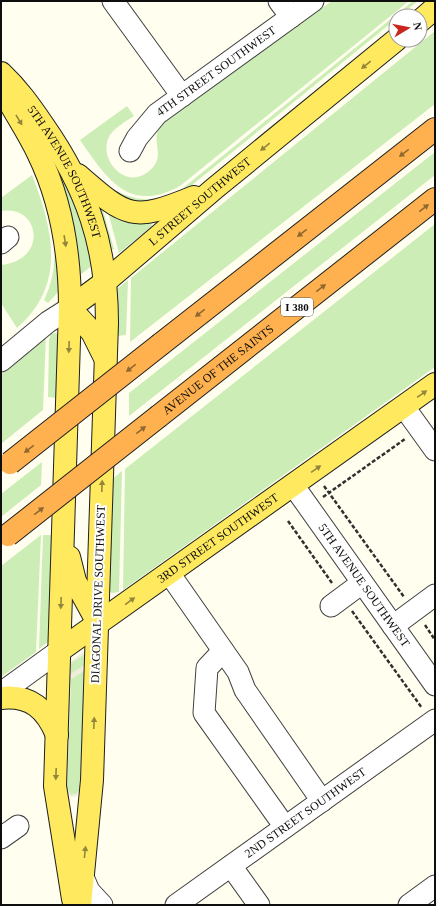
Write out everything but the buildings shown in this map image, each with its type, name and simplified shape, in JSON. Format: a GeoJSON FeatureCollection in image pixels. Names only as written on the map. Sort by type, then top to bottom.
{"type":"FeatureCollection","features":[{"type":"Feature","properties":{"kind":"highway"},"geometry":{"type":"LineString","coordinates":[[6,467],[435,129]]}},
{"type":"Feature","properties":{"kind":"highway","name":"AVENUE OF THE SAINTS"},"geometry":{"type":"LineString","coordinates":[[5,538],[435,199]]}},
{"type":"Feature","properties":{"kind":"main road","name":"L STREET SOUTHWEST"},"geometry":{"type":"LineString","coordinates":[[70,308],[105,282],[216,188],[388,47]]}},
{"type":"Feature","properties":{"kind":"main road","name":"5TH AVENUE SOUTHWEST"},"geometry":{"type":"LineString","coordinates":[[1,73],[24,97],[59,147],[83,192],[94,226],[105,282]]}},
{"type":"Feature","properties":{"kind":"main road","name":"5TH AVENUE SOUTHWEST"},"geometry":{"type":"LineString","coordinates":[[1,86],[38,151],[55,195],[66,239],[70,308]]}},
{"type":"Feature","properties":{"kind":"main road"},"geometry":{"type":"LineString","coordinates":[[72,170],[108,201],[116,206],[136,213],[149,213],[164,210],[216,188]]}},
{"type":"Feature","properties":{"kind":"main road","name":"DIAGONAL DRIVE SOUTHWEST"},"geometry":{"type":"LineString","coordinates":[[80,905],[92,780],[106,360],[107,301],[105,282]]}},
{"type":"Feature","properties":{"kind":"main road"},"geometry":{"type":"LineString","coordinates":[[70,308],[92,332],[106,360]]}},
{"type":"Feature","properties":{"kind":"main road"},"geometry":{"type":"LineString","coordinates":[[70,308],[55,786],[74,905]]}},
{"type":"Feature","properties":{"kind":"main road","name":"3RD STREET SOUTHWEST"},"geometry":{"type":"LineString","coordinates":[[59,651],[435,384]]}},
{"type":"Feature","properties":{"kind":"main road"},"geometry":{"type":"LineString","coordinates":[[63,528],[75,581],[98,623]]}},
{"type":"Feature","properties":{"kind":"main road"},"geometry":{"type":"LineString","coordinates":[[1,698],[21,698],[33,703],[48,716],[57,735]]}},
{"type":"Feature","properties":{"kind":"street"},"geometry":{"type":"LineString","coordinates":[[114,1],[182,96]]}},
{"type":"Feature","properties":{"kind":"street","name":"4TH STREET SOUTHWEST"},"geometry":{"type":"LineString","coordinates":[[130,151],[147,125],[157,114],[182,96],[285,9],[313,1]]}},
{"type":"Feature","properties":{"kind":"street","name":"L STREET SOUTHWEST"},"geometry":{"type":"LineString","coordinates":[[1,361],[48,322],[70,308]]}},
{"type":"Feature","properties":{"kind":"street"},"geometry":{"type":"LineString","coordinates":[[404,406],[435,450]]}},
{"type":"Feature","properties":{"kind":"street","name":"5TH AVENUE SOUTHWEST"},"geometry":{"type":"LineString","coordinates":[[293,485],[435,685]]}},
{"type":"Feature","properties":{"kind":"street"},"geometry":{"type":"LineString","coordinates":[[169,573],[238,672],[245,690],[322,801]]}},
{"type":"Feature","properties":{"kind":"street"},"geometry":{"type":"LineString","coordinates":[[337,602],[362,583]]}},
{"type":"Feature","properties":{"kind":"street"},"geometry":{"type":"LineString","coordinates":[[393,626],[435,595]]}},
{"type":"Feature","properties":{"kind":"street"},"geometry":{"type":"LineString","coordinates":[[223,650],[207,668],[204,713],[285,827]]}},
{"type":"Feature","properties":{"kind":"street","name":"3RD STREET SOUTHWEST"},"geometry":{"type":"LineString","coordinates":[[1,693],[59,651]]}},
{"type":"Feature","properties":{"kind":"street","name":"2ND STREET SOUTHWEST"},"geometry":{"type":"LineString","coordinates":[[176,905],[322,801],[429,715]]}},
{"type":"Feature","properties":{"kind":"street"},"geometry":{"type":"LineString","coordinates":[[231,866],[258,905]]}},
{"type":"Feature","properties":{"kind":"street"},"geometry":{"type":"LineString","coordinates":[[82,877],[89,890],[102,905]]}},
{"type":"Feature","properties":{"kind":"street"},"geometry":{"type":"LineString","coordinates":[[410,905],[435,886]]}},
{"type":"Feature","properties":{"kind":"path"},"geometry":{"type":"LineString","coordinates":[[320,498],[419,428]]}},
{"type":"Feature","properties":{"kind":"path"},"geometry":{"type":"LineString","coordinates":[[321,481],[435,640]]}},
{"type":"Feature","properties":{"kind":"path"},"geometry":{"type":"LineString","coordinates":[[288,521],[337,602],[429,715]]}},
{"type":"Feature","properties":{"kind":"green space"},"geometry":{"type":"Polygon","coordinates":[[[332,1],[409,1],[400,8],[388,8],[388,18],[180,186],[162,194],[147,196],[133,194],[121,188],[100,168],[80,140],[127,106],[134,116],[112,132],[107,143],[107,152],[109,160],[114,168],[128,177],[136,177],[145,174],[156,163],[158,157],[158,130],[165,120],[332,1]]]}},
{"type":"Feature","properties":{"kind":"green space"},"geometry":{"type":"Polygon","coordinates":[[[413,1],[418,1],[409,8],[404,8],[413,1]]]}},
{"type":"Feature","properties":{"kind":"green space"},"geometry":{"type":"Polygon","coordinates":[[[388,21],[388,26],[181,194],[158,205],[113,197],[117,191],[134,198],[159,198],[175,193],[388,21]]]}},
{"type":"Feature","properties":{"kind":"green space"},"geometry":{"type":"Polygon","coordinates":[[[435,31],[435,104],[130,342],[131,278],[414,48],[428,48],[428,37],[435,31]]]}},
{"type":"Feature","properties":{"kind":"green space"},"geometry":{"type":"Polygon","coordinates":[[[49,145],[80,212],[93,265],[80,275],[72,225],[49,145]]]}},
{"type":"Feature","properties":{"kind":"green space"},"geometry":{"type":"Polygon","coordinates":[[[435,152],[435,175],[129,416],[129,393],[435,152]]]}},
{"type":"Feature","properties":{"kind":"green space"},"geometry":{"type":"Polygon","coordinates":[[[36,171],[52,215],[61,289],[48,303],[44,300],[54,268],[53,237],[46,207],[36,176],[36,171]]]}},
{"type":"Feature","properties":{"kind":"green space"},"geometry":{"type":"Polygon","coordinates":[[[32,175],[46,216],[50,236],[51,256],[49,275],[43,294],[33,311],[17,328],[1,303],[1,265],[16,261],[27,253],[32,244],[34,234],[31,224],[24,216],[14,211],[1,211],[1,198],[32,175]]]}},
{"type":"Feature","properties":{"kind":"green space"},"geometry":{"type":"Polygon","coordinates":[[[100,207],[102,207],[114,249],[111,251],[100,207]]]}},
{"type":"Feature","properties":{"kind":"green space"},"geometry":{"type":"Polygon","coordinates":[[[107,208],[150,220],[152,226],[119,253],[107,208]]]}},
{"type":"Feature","properties":{"kind":"green space"},"geometry":{"type":"Polygon","coordinates":[[[435,224],[435,367],[123,590],[125,469],[435,224]]]}},
{"type":"Feature","properties":{"kind":"green space"},"geometry":{"type":"Polygon","coordinates":[[[128,280],[126,335],[115,336],[115,293],[117,289],[128,280]]]}},
{"type":"Feature","properties":{"kind":"green space"},"geometry":{"type":"Polygon","coordinates":[[[51,334],[59,334],[59,398],[48,397],[49,339],[51,334]]]}},
{"type":"Feature","properties":{"kind":"green space"},"geometry":{"type":"Polygon","coordinates":[[[46,335],[43,410],[1,444],[1,372],[46,335]]]}},
{"type":"Feature","properties":{"kind":"green space"},"geometry":{"type":"Polygon","coordinates":[[[42,462],[41,485],[1,517],[1,494],[42,462]]]}},
{"type":"Feature","properties":{"kind":"green space"},"geometry":{"type":"Polygon","coordinates":[[[122,471],[119,592],[112,593],[109,591],[111,480],[122,471]]]}},
{"type":"Feature","properties":{"kind":"green space"},"geometry":{"type":"Polygon","coordinates":[[[41,535],[36,652],[1,677],[1,566],[41,535]]]}},
{"type":"Feature","properties":{"kind":"green space"},"geometry":{"type":"Polygon","coordinates":[[[43,535],[54,535],[49,641],[39,649],[43,535]]]}},
{"type":"Feature","properties":{"kind":"green space"},"geometry":{"type":"Polygon","coordinates":[[[86,653],[85,665],[71,674],[71,663],[86,653]]]}},
{"type":"Feature","properties":{"kind":"green space"},"geometry":{"type":"Polygon","coordinates":[[[85,670],[84,727],[79,791],[76,794],[71,795],[67,788],[71,679],[85,670]]]}},
{"type":"Feature","properties":{"kind":"shaded area"},"geometry":{"type":"Polygon","coordinates":[[[87,651],[85,726],[80,791],[77,796],[71,797],[65,790],[70,662],[87,651]],[[85,653],[71,663],[71,674],[85,665],[85,653]],[[85,670],[71,679],[67,788],[71,795],[76,794],[79,791],[84,727],[85,670]]]}}]}
